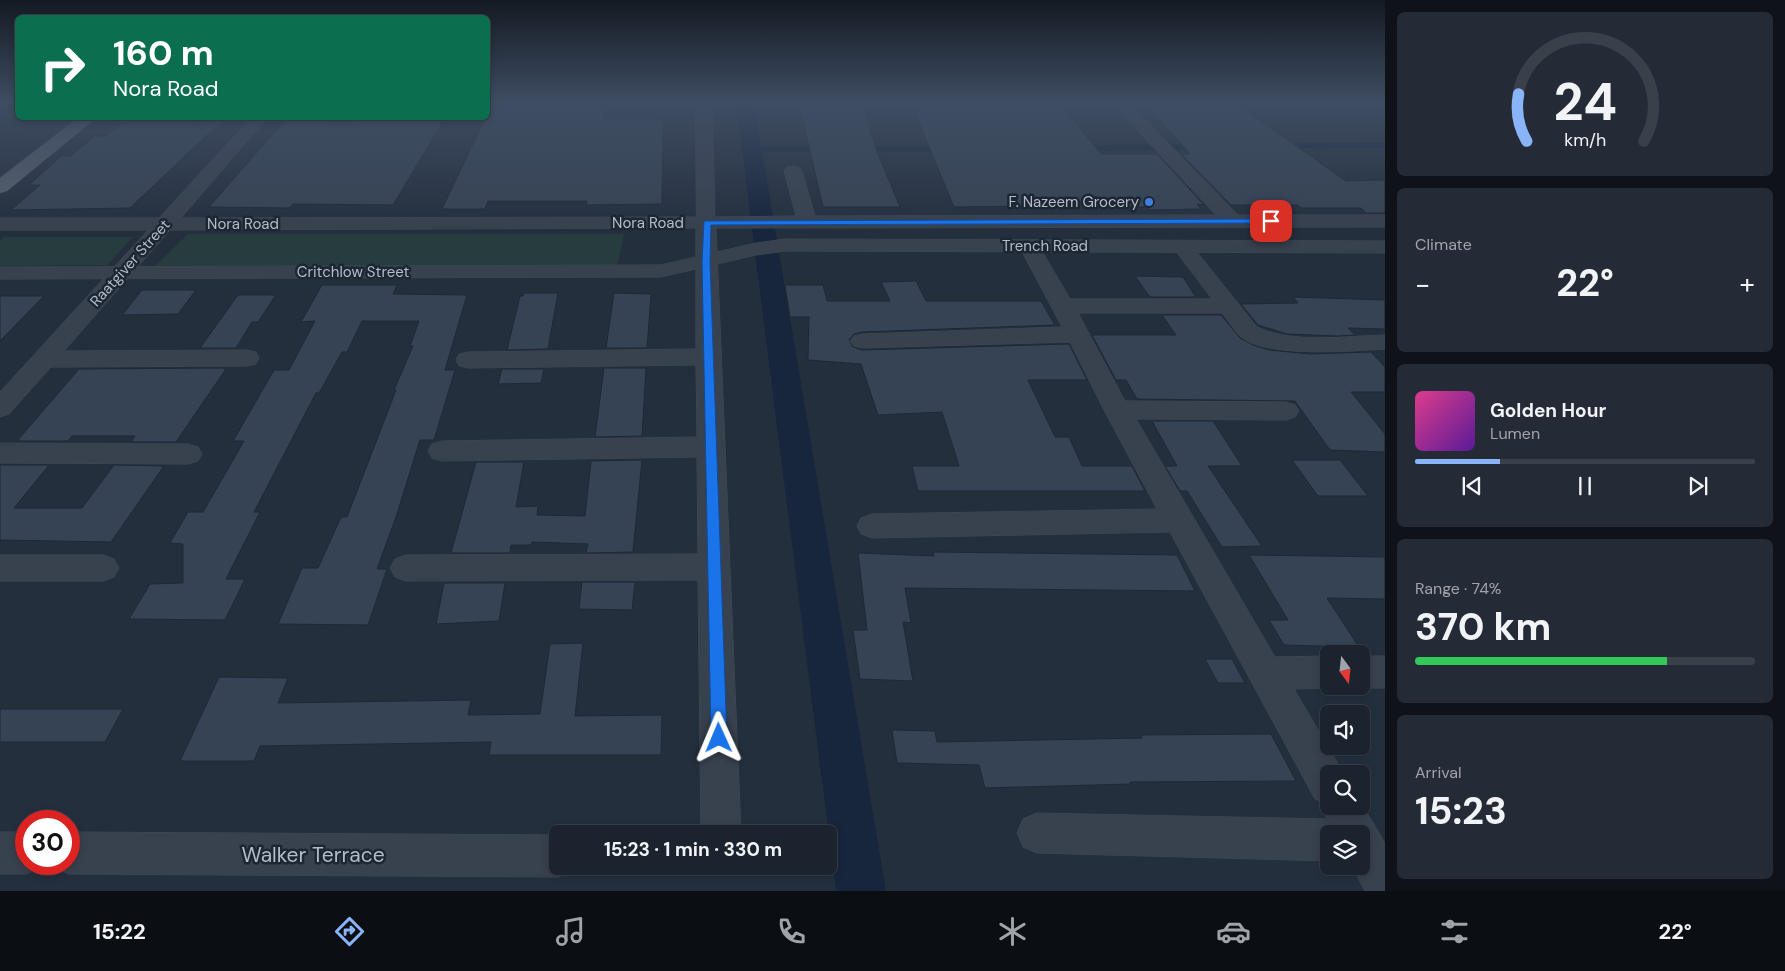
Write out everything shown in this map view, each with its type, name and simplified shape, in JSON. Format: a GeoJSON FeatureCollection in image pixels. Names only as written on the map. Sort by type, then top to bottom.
{"type":"FeatureCollection","features":[{"type":"Feature","properties":{"kind":"main road"},"geometry":{"type":"LineString","coordinates":[[0,187],[54,145]]}},
{"type":"Feature","properties":{"kind":"street","name":"Raatgiver Street"},"geometry":{"type":"LineString","coordinates":[[0,408],[236,145]]}},
{"type":"Feature","properties":{"kind":"street"},"geometry":{"type":"LineString","coordinates":[[705,145],[706,262],[710,357],[721,825]]}},
{"type":"Feature","properties":{"kind":"street"},"geometry":{"type":"LineString","coordinates":[[1159,145],[1233,222]]}},
{"type":"Feature","properties":{"kind":"street"},"geometry":{"type":"LineString","coordinates":[[793,171],[806,222]]}},
{"type":"Feature","properties":{"kind":"street","name":"Nora Road"},"geometry":{"type":"LineString","coordinates":[[0,224],[1385,221]]}},
{"type":"Feature","properties":{"kind":"street","name":"Trench Road"},"geometry":{"type":"LineString","coordinates":[[706,262],[756,249],[786,245],[1385,247]]}},
{"type":"Feature","properties":{"kind":"street"},"geometry":{"type":"LineString","coordinates":[[1029,246],[1063,306],[1117,410],[1320,769]]}},
{"type":"Feature","properties":{"kind":"street"},"geometry":{"type":"LineString","coordinates":[[1182,246],[1249,332],[1263,340],[1287,343],[1385,342]]}},
{"type":"Feature","properties":{"kind":"street","name":"Critchlow Street"},"geometry":{"type":"LineString","coordinates":[[0,274],[661,271],[706,262]]}},
{"type":"Feature","properties":{"kind":"street"},"geometry":{"type":"LineString","coordinates":[[1063,306],[1228,306]]}},
{"type":"Feature","properties":{"kind":"street"},"geometry":{"type":"LineString","coordinates":[[862,341],[1078,334]]}},
{"type":"Feature","properties":{"kind":"street"},"geometry":{"type":"LineString","coordinates":[[468,360],[710,357]]}},
{"type":"Feature","properties":{"kind":"street"},"geometry":{"type":"LineString","coordinates":[[44,359],[247,358]]}},
{"type":"Feature","properties":{"kind":"street"},"geometry":{"type":"LineString","coordinates":[[1117,410],[1286,411]]}},
{"type":"Feature","properties":{"kind":"street"},"geometry":{"type":"LineString","coordinates":[[442,451],[712,447]]}},
{"type":"Feature","properties":{"kind":"street"},"geometry":{"type":"LineString","coordinates":[[0,453],[188,454]]}},
{"type":"Feature","properties":{"kind":"street"},"geometry":{"type":"LineString","coordinates":[[872,526],[1179,520]]}},
{"type":"Feature","properties":{"kind":"street"},"geometry":{"type":"LineString","coordinates":[[406,568],[715,567]]}},
{"type":"Feature","properties":{"kind":"street"},"geometry":{"type":"LineString","coordinates":[[0,568],[103,568]]}},
{"type":"Feature","properties":{"kind":"street"},"geometry":{"type":"LineString","coordinates":[[1265,673],[1320,672]]}},
{"type":"Feature","properties":{"kind":"street"},"geometry":{"type":"LineString","coordinates":[[1370,672],[1385,672]]}},
{"type":"Feature","properties":{"kind":"street"},"geometry":{"type":"LineString","coordinates":[[1037,833],[1320,840]]}},
{"type":"Feature","properties":{"kind":"street"},"geometry":{"type":"LineString","coordinates":[[0,853],[15,853]]}},
{"type":"Feature","properties":{"kind":"street","name":"Walker Terrace"},"geometry":{"type":"LineString","coordinates":[[80,853],[549,856]]}},
{"type":"Feature","properties":{"kind":"street"},"geometry":{"type":"LineString","coordinates":[[1370,858],[1385,884]]}},
{"type":"Feature","properties":{"kind":"green space"},"geometry":{"type":"Polygon","coordinates":[[[188,234],[624,234],[617,267],[155,266],[188,234]]]}},
{"type":"Feature","properties":{"kind":"green space"},"geometry":{"type":"Polygon","coordinates":[[[4,237],[133,237],[107,265],[0,266],[0,241],[4,237]]]}},
{"type":"Feature","properties":{"kind":"building"},"geometry":{"type":"Polygon","coordinates":[[[84,145],[197,145],[130,208],[11,210],[40,185],[29,185],[61,156],[70,156],[84,145]]]}},
{"type":"Feature","properties":{"kind":"building"},"geometry":{"type":"Polygon","coordinates":[[[264,145],[429,145],[393,205],[293,204],[289,208],[209,207],[264,145]]]}},
{"type":"Feature","properties":{"kind":"building"},"geometry":{"type":"Polygon","coordinates":[[[473,145],[663,145],[662,204],[586,205],[587,201],[488,201],[485,209],[442,209],[473,145]]]}},
{"type":"Feature","properties":{"kind":"building"},"geometry":{"type":"Polygon","coordinates":[[[808,145],[875,145],[900,207],[823,207],[808,145]]]}},
{"type":"Feature","properties":{"kind":"building"},"geometry":{"type":"Polygon","coordinates":[[[928,145],[1093,145],[1101,154],[1157,154],[1204,205],[1197,204],[1201,209],[1150,210],[1147,207],[1100,206],[1097,202],[1037,202],[1040,206],[954,207],[928,145]]]}},
{"type":"Feature","properties":{"kind":"building"},"geometry":{"type":"Polygon","coordinates":[[[1182,145],[1294,145],[1346,181],[1385,180],[1385,213],[1366,213],[1361,208],[1301,208],[1298,205],[1231,205],[1181,154],[1190,154],[1182,145]]]}},
{"type":"Feature","properties":{"kind":"building"},"geometry":{"type":"Polygon","coordinates":[[[1135,276],[1183,277],[1196,297],[1150,297],[1135,276]]]}},
{"type":"Feature","properties":{"kind":"building"},"geometry":{"type":"Polygon","coordinates":[[[916,281],[926,301],[1041,301],[1055,325],[862,332],[854,334],[849,340],[853,347],[862,350],[1069,344],[1087,380],[1028,380],[1055,437],[1069,437],[1082,466],[1132,466],[1145,491],[918,491],[912,466],[959,466],[942,412],[878,415],[861,364],[808,360],[809,317],[790,317],[785,285],[823,285],[827,301],[890,301],[881,282],[916,281]]]}},
{"type":"Feature","properties":{"kind":"building"},"geometry":{"type":"Polygon","coordinates":[[[322,285],[397,285],[393,294],[467,295],[445,370],[455,370],[434,440],[420,440],[396,517],[377,569],[387,569],[368,625],[278,624],[302,568],[318,568],[341,517],[347,517],[396,390],[394,390],[413,346],[410,346],[419,321],[362,321],[347,352],[342,352],[319,393],[316,393],[254,512],[260,512],[226,579],[245,579],[225,620],[129,619],[150,584],[183,583],[183,544],[170,543],[188,512],[203,512],[244,441],[233,441],[274,370],[289,370],[315,321],[301,322],[322,285]]]}},
{"type":"Feature","properties":{"kind":"building"},"geometry":{"type":"Polygon","coordinates":[[[142,290],[196,290],[178,314],[122,315],[142,290]]]}},
{"type":"Feature","properties":{"kind":"building"},"geometry":{"type":"Polygon","coordinates":[[[524,293],[558,293],[548,349],[507,350],[520,296],[523,296],[524,293]]]}},
{"type":"Feature","properties":{"kind":"building"},"geometry":{"type":"Polygon","coordinates":[[[614,293],[651,294],[647,348],[606,348],[614,293]]]}},
{"type":"Feature","properties":{"kind":"building"},"geometry":{"type":"Polygon","coordinates":[[[238,295],[276,295],[258,322],[252,322],[236,348],[200,348],[238,295]]]}},
{"type":"Feature","properties":{"kind":"building"},"geometry":{"type":"Polygon","coordinates":[[[0,296],[44,296],[0,341],[0,296]]]}},
{"type":"Feature","properties":{"kind":"building"},"geometry":{"type":"Polygon","coordinates":[[[1293,297],[1385,300],[1385,329],[1348,328],[1355,335],[1337,336],[1287,334],[1258,325],[1241,304],[1298,303],[1293,297]]]}},
{"type":"Feature","properties":{"kind":"building"},"geometry":{"type":"Polygon","coordinates":[[[1162,315],[1221,315],[1240,338],[1269,350],[1310,354],[1371,352],[1385,367],[1385,392],[1351,392],[1385,434],[1385,452],[1330,450],[1295,401],[1137,399],[1126,380],[1116,380],[1092,335],[1176,335],[1162,315]]]}},
{"type":"Feature","properties":{"kind":"building"},"geometry":{"type":"Polygon","coordinates":[[[604,368],[646,368],[642,436],[595,437],[604,368]]]}},
{"type":"Feature","properties":{"kind":"building"},"geometry":{"type":"Polygon","coordinates":[[[79,369],[226,369],[176,442],[131,442],[135,436],[72,436],[68,441],[17,441],[79,369]]]}},
{"type":"Feature","properties":{"kind":"building"},"geometry":{"type":"Polygon","coordinates":[[[502,369],[544,369],[541,383],[498,384],[502,369]]]}},
{"type":"Feature","properties":{"kind":"building"},"geometry":{"type":"Polygon","coordinates":[[[1152,421],[1213,421],[1242,466],[1208,466],[1262,546],[1222,547],[1187,491],[1180,491],[1165,466],[1177,466],[1152,421]]]}},
{"type":"Feature","properties":{"kind":"building"},"geometry":{"type":"Polygon","coordinates":[[[642,460],[633,552],[586,553],[588,544],[532,542],[531,545],[511,545],[510,553],[451,553],[476,462],[524,462],[516,507],[538,506],[537,515],[585,516],[591,461],[642,460]]]}},
{"type":"Feature","properties":{"kind":"building"},"geometry":{"type":"Polygon","coordinates":[[[1292,460],[1340,460],[1368,496],[1318,496],[1292,460]]]}},
{"type":"Feature","properties":{"kind":"building"},"geometry":{"type":"Polygon","coordinates":[[[0,465],[49,465],[14,508],[82,508],[114,465],[164,466],[111,542],[0,540],[0,465]]]}},
{"type":"Feature","properties":{"kind":"building"},"geometry":{"type":"Polygon","coordinates":[[[933,552],[1177,555],[1195,591],[905,588],[911,623],[903,622],[913,681],[860,679],[853,630],[867,630],[858,553],[934,556],[933,552]]]}},
{"type":"Feature","properties":{"kind":"building"},"geometry":{"type":"Polygon","coordinates":[[[1249,555],[1385,557],[1385,599],[1327,598],[1358,645],[1284,645],[1269,620],[1288,620],[1249,555]]]}},
{"type":"Feature","properties":{"kind":"building"},"geometry":{"type":"Polygon","coordinates":[[[582,582],[635,582],[632,610],[579,609],[582,582]]]}},
{"type":"Feature","properties":{"kind":"building"},"geometry":{"type":"Polygon","coordinates":[[[444,583],[505,583],[499,621],[436,624],[444,583]]]}},
{"type":"Feature","properties":{"kind":"building"},"geometry":{"type":"Polygon","coordinates":[[[583,643],[575,716],[662,715],[661,755],[489,755],[491,742],[260,746],[254,761],[180,761],[219,677],[288,678],[278,703],[471,700],[468,715],[540,714],[550,644],[583,643]]]}},
{"type":"Feature","properties":{"kind":"building"},"geometry":{"type":"Polygon","coordinates":[[[1205,659],[1232,659],[1245,683],[1218,683],[1205,659]]]}},
{"type":"Feature","properties":{"kind":"building"},"geometry":{"type":"Polygon","coordinates":[[[0,709],[123,709],[105,742],[0,742],[0,709]]]}},
{"type":"Feature","properties":{"kind":"building"},"geometry":{"type":"Polygon","coordinates":[[[892,730],[935,731],[937,742],[1142,738],[1141,735],[1271,734],[1296,781],[1130,782],[1131,784],[985,788],[979,765],[897,763],[892,730]]]}},
{"type":"Feature","properties":{"kind":"waterway"},"geometry":{"type":"LineString","coordinates":[[751,145],[861,891]]}},
{"type":"Feature","properties":{"kind":"waterway"},"geometry":{"type":"LineString","coordinates":[[1285,146],[1385,145]]}},
{"type":"Feature","properties":{"kind":"waterway"},"geometry":{"type":"LineString","coordinates":[[1085,148],[1195,147]]}},
{"type":"Feature","properties":{"kind":"waterway"},"geometry":{"type":"LineString","coordinates":[[751,149],[820,149]]}},
{"type":"Feature","properties":{"kind":"waterway"},"geometry":{"type":"LineString","coordinates":[[865,149],[940,149]]}},
{"type":"Feature","properties":{"kind":"place","name":"F. Nazeem Grocery"},"geometry":{"type":"Point","coordinates":[1149,202]}},
{"type":"Feature","properties":{"kind":"route"},"geometry":{"type":"LineString","coordinates":[[719,738],[706,262],[707,223],[1271,221]]}}]}
